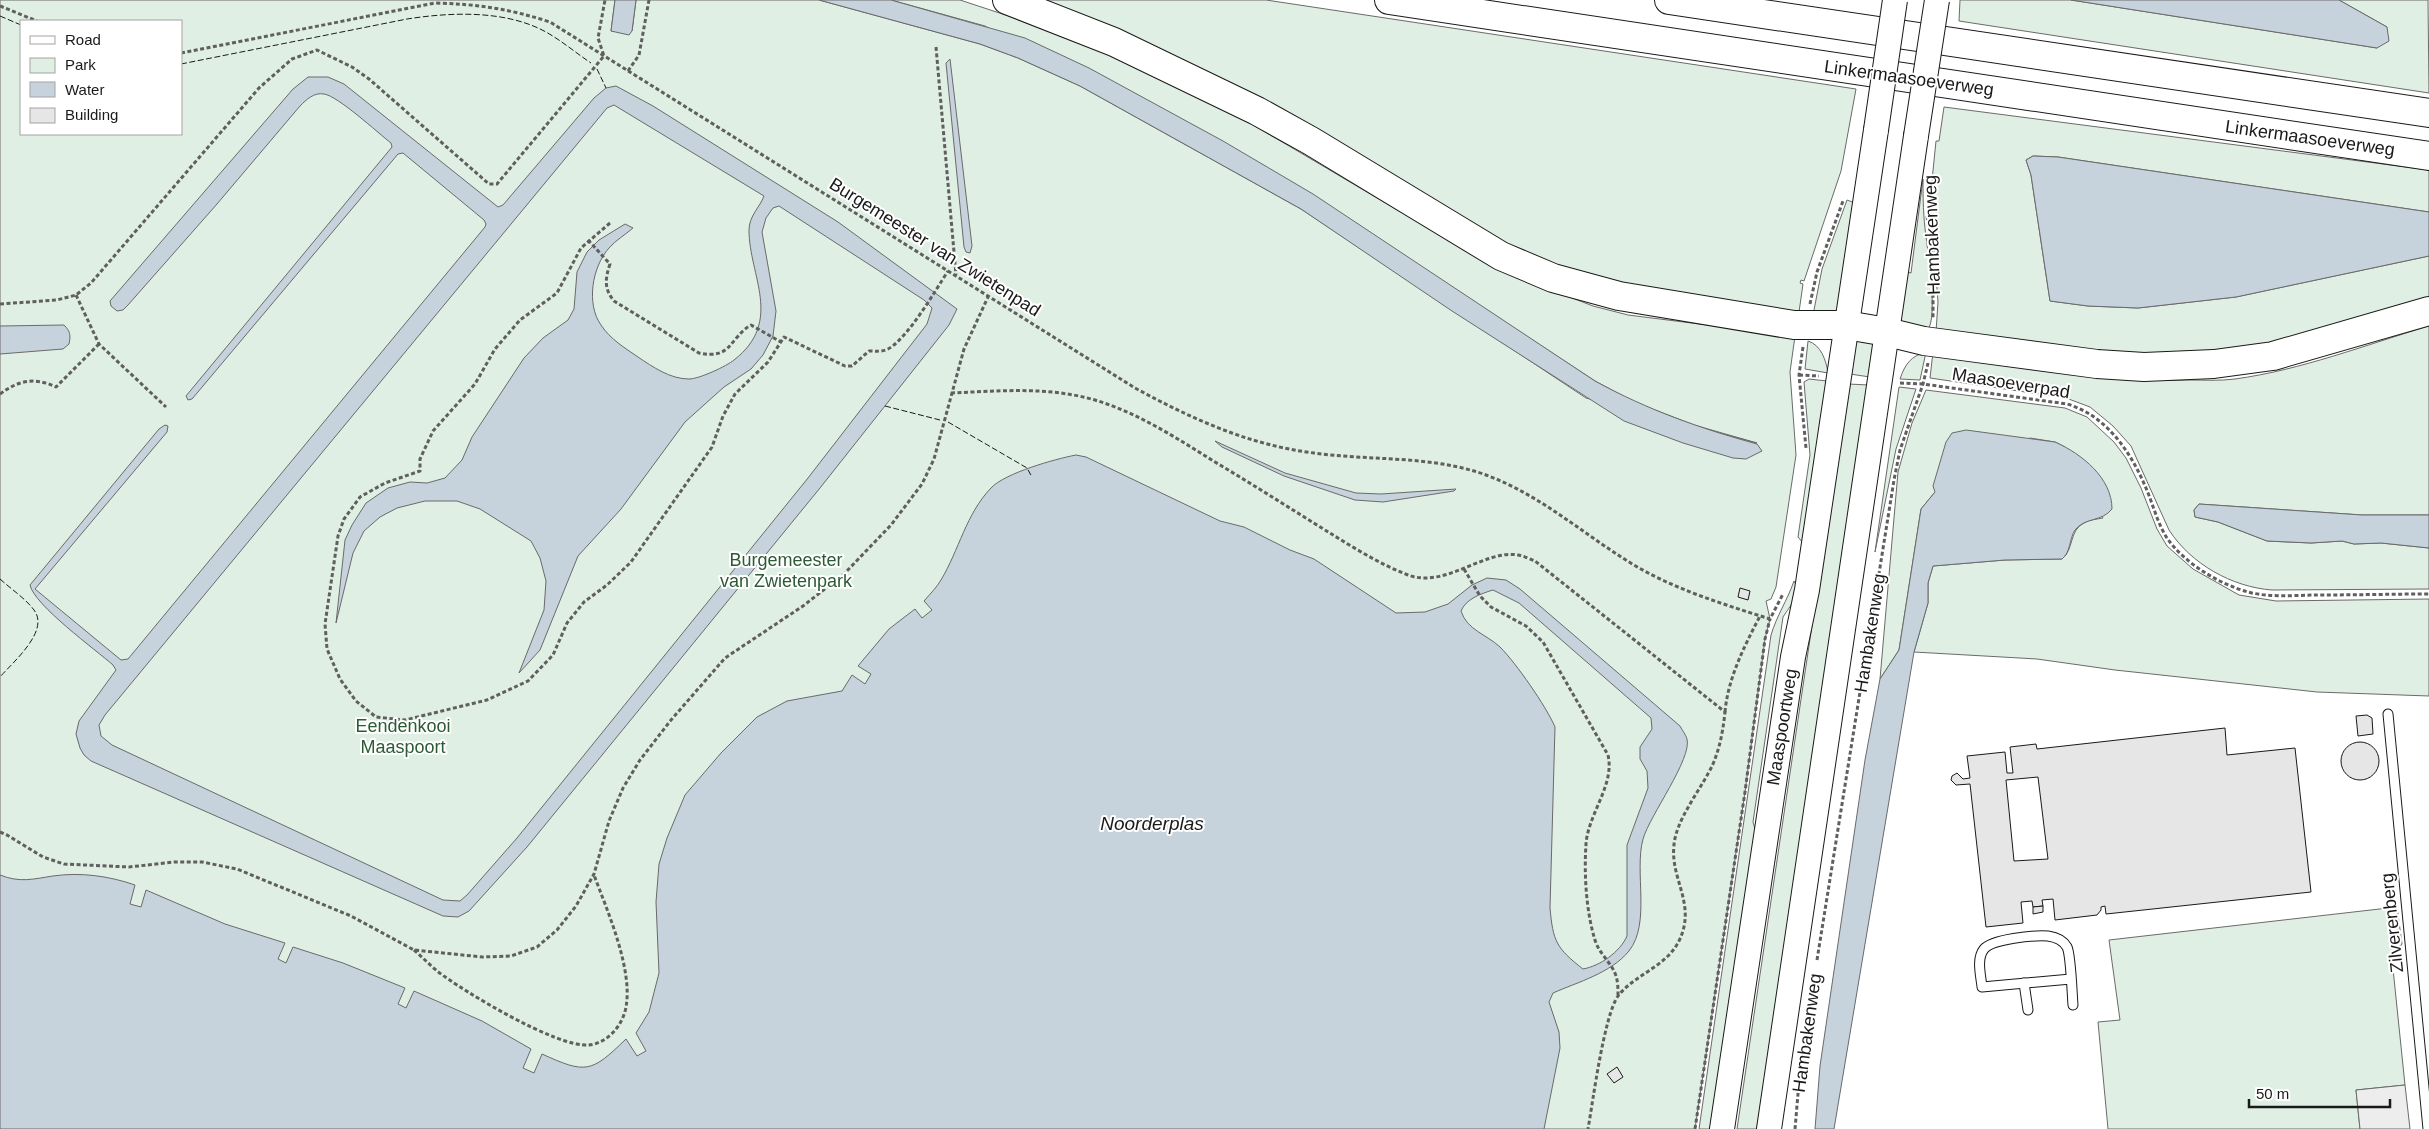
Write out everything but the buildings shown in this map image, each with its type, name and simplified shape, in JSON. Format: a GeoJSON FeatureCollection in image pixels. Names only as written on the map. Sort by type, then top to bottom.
{"type":"FeatureCollection","features":[{"type":"Feature","properties":{"kind":"highway"},"geometry":{"type":"LineString","coordinates":[[1007,0],[1114,42],[1249,107],[1310,141],[1466,237],[1501,256],[1532,270],[1582,287],[1642,300],[1787,324],[1846,325],[1931,342],[2097,364],[2182,367],[2272,356],[2429,311]]}},
{"type":"Feature","properties":{"kind":"highway","name":"Linkermaasoeverweg"},"geometry":{"type":"LineString","coordinates":[[1389,0],[2429,156]]}},
{"type":"Feature","properties":{"kind":"highway"},"geometry":{"type":"LineString","coordinates":[[1669,0],[2429,113]]}},
{"type":"Feature","properties":{"kind":"main road"},"geometry":{"type":"LineString","coordinates":[[1846,325],[1895,0]]}},
{"type":"Feature","properties":{"kind":"main road","name":"Hambakenweg"},"geometry":{"type":"LineString","coordinates":[[1887,332],[1937,0]]}},
{"type":"Feature","properties":{"kind":"main road","name":"Maaspoortweg"},"geometry":{"type":"LineString","coordinates":[[1722,1129],[1793,657],[1807,590],[1846,325]]}},
{"type":"Feature","properties":{"kind":"main road"},"geometry":{"type":"LineString","coordinates":[[1769,1129],[1887,332]]}},
{"type":"Feature","properties":{"kind":"lane","name":"Zilverenberg"},"geometry":{"type":"LineString","coordinates":[[2388,714],[2428,1129]]}},
{"type":"Feature","properties":{"kind":"lane"},"geometry":{"type":"LineString","coordinates":[[2071,979],[1982,987],[1980,960],[1982,951],[1989,944],[2000,941],[2048,936],[2060,939],[2068,948],[2071,979],[2073,1005]]}},
{"type":"Feature","properties":{"kind":"lane"},"geometry":{"type":"LineString","coordinates":[[2024,983],[2028,1010]]}},
{"type":"Feature","properties":{"kind":"path"},"geometry":{"type":"LineString","coordinates":[[0,304],[42,302],[76,295],[106,267],[259,88],[292,59],[311,50],[317,50],[352,67],[369,79],[493,186],[498,184],[604,56],[598,38],[605,0]]}},
{"type":"Feature","properties":{"kind":"path"},"geometry":{"type":"LineString","coordinates":[[628,71],[639,55],[649,0]]}},
{"type":"Feature","properties":{"kind":"path","name":"Burgemeester van Zwietenpad"},"geometry":{"type":"LineString","coordinates":[[182,53],[435,4],[476,4],[514,10],[550,22],[1135,388],[1205,424],[1241,438],[1305,452],[1456,466],[1485,475],[1519,489],[1632,564],[1667,584],[1760,616]]}},
{"type":"Feature","properties":{"kind":"path"},"geometry":{"type":"LineString","coordinates":[[0,6],[35,20]]}},
{"type":"Feature","properties":{"kind":"path"},"geometry":{"type":"LineString","coordinates":[[936,48],[956,276]]}},
{"type":"Feature","properties":{"kind":"path"},"geometry":{"type":"LineString","coordinates":[[1806,451],[1799,375],[1817,272],[1843,200]]}},
{"type":"Feature","properties":{"kind":"path","name":"Hambakenweg"},"geometry":{"type":"LineString","coordinates":[[1816,967],[1894,480],[1900,450],[1923,384],[1931,342],[1934,310],[1933,264],[1927,208]]}},
{"type":"Feature","properties":{"kind":"path"},"geometry":{"type":"LineString","coordinates":[[610,223],[581,248],[557,293],[520,320],[495,349],[475,384],[433,431],[420,459],[420,471],[385,482],[360,497],[344,519],[338,536],[325,624],[327,649],[340,679],[356,701],[376,717],[406,720],[487,700],[528,682],[553,656],[567,623],[584,602],[607,585],[631,562],[712,448],[723,416],[735,394],[768,362],[784,337],[844,366],[852,366],[869,351],[886,350],[895,344],[924,308],[948,271]]}},
{"type":"Feature","properties":{"kind":"path"},"geometry":{"type":"LineString","coordinates":[[588,240],[610,264],[606,287],[607,293],[614,301],[700,353],[714,356],[725,351],[748,327],[755,326],[780,342]]}},
{"type":"Feature","properties":{"kind":"path"},"geometry":{"type":"LineString","coordinates":[[76,295],[100,344],[166,407]]}},
{"type":"Feature","properties":{"kind":"path"},"geometry":{"type":"LineString","coordinates":[[414,950],[482,957],[511,956],[537,948],[557,930],[576,906],[594,874],[610,821],[623,788],[645,754],[702,683],[725,658],[803,606],[844,574],[891,525],[922,484],[934,459],[964,349],[988,297]]}},
{"type":"Feature","properties":{"kind":"path"},"geometry":{"type":"LineString","coordinates":[[0,394],[32,380],[56,387],[100,344]]}},
{"type":"Feature","properties":{"kind":"path"},"geometry":{"type":"LineString","coordinates":[[1799,375],[1838,378]]}},
{"type":"Feature","properties":{"kind":"path","name":"Maasoeverpad"},"geometry":{"type":"LineString","coordinates":[[1880,382],[1923,384],[2067,404],[2089,413],[2108,429],[2129,455],[2163,531],[2172,544],[2196,565],[2239,589],[2263,595],[2429,594]]}},
{"type":"Feature","properties":{"kind":"path"},"geometry":{"type":"LineString","coordinates":[[951,393],[1018,390],[1051,392],[1097,400],[1123,409],[1182,441],[1349,545],[1409,576],[1422,578],[1464,569],[1503,555],[1518,554],[1535,562],[1725,712]]}},
{"type":"Feature","properties":{"kind":"path"},"geometry":{"type":"LineString","coordinates":[[1464,569],[1480,596],[1495,610],[1526,626],[1543,642],[1608,755],[1610,771],[1591,823],[1586,849],[1590,916],[1595,940],[1602,956],[1616,976],[1618,996],[1609,1017],[1588,1129]]}},
{"type":"Feature","properties":{"kind":"path"},"geometry":{"type":"LineString","coordinates":[[1695,1129],[1745,792],[1764,639],[1770,619],[1787,586]]}},
{"type":"Feature","properties":{"kind":"path"},"geometry":{"type":"LineString","coordinates":[[1618,996],[1672,955],[1680,939],[1685,922],[1685,901],[1675,870],[1674,844],[1678,830],[1712,764],[1722,740],[1725,712],[1736,667],[1760,616],[1770,619]]}},
{"type":"Feature","properties":{"kind":"path"},"geometry":{"type":"LineString","coordinates":[[0,832],[43,857],[64,864],[129,867],[174,862],[202,862],[237,869],[351,916],[414,950],[437,971],[491,1005],[542,1033],[566,1042],[588,1045],[603,1042],[620,1023],[626,1008],[627,988],[620,949],[594,874]]}},
{"type":"Feature","properties":{"kind":"path","name":"Hambakenweg"},"geometry":{"type":"LineString","coordinates":[[1795,1129],[1799,1078]]}},
{"type":"Feature","properties":{"kind":"green space","name":"Burgemeester van Zwietenpark"},"geometry":{"type":"Polygon","coordinates":[[[0,0],[615,0],[611,31],[632,31],[636,0],[819,0],[980,44],[1018,58],[1080,86],[1301,209],[1586,398],[1757,443],[1694,425],[1634,402],[1595,381],[1465,296],[985,26],[891,0],[960,0],[1051,30],[1141,65],[1218,104],[1394,208],[1498,267],[1533,283],[1593,306],[1628,315],[1795,336],[1790,372],[1796,455],[1776,587],[1771,599],[1766,601],[1770,619],[1765,639],[1745,792],[1695,1129],[0,1129],[0,0]]]}},
{"type":"Feature","properties":{"kind":"green space"},"geometry":{"type":"Polygon","coordinates":[[[1028,0],[1266,0],[1856,89],[1841,171],[1804,281],[1801,280],[1800,283],[1803,284],[1799,312],[1659,292],[1580,274],[1515,251],[1028,0]]]}},
{"type":"Feature","properties":{"kind":"green space"},"geometry":{"type":"Polygon","coordinates":[[[1960,0],[2071,0],[2377,48],[2387,27],[2339,0],[2428,0],[2429,93],[1959,21],[1960,0]]]}},
{"type":"Feature","properties":{"kind":"green space"},"geometry":{"type":"Polygon","coordinates":[[[1944,107],[2429,170],[2429,212],[2058,157],[2033,156],[2026,160],[2031,175],[2050,301],[2088,306],[2138,308],[2236,297],[2429,256],[2429,297],[2271,343],[2229,351],[2108,355],[1936,332],[1938,302],[1930,200],[1936,141],[1939,141],[1944,107]]]}},
{"type":"Feature","properties":{"kind":"green space"},"geometry":{"type":"Polygon","coordinates":[[[1923,179],[1924,217],[1932,295],[1931,323],[1927,331],[1900,321],[1907,272],[1911,273],[1923,179]]]}},
{"type":"Feature","properties":{"kind":"green space"},"geometry":{"type":"Polygon","coordinates":[[[1847,200],[1855,203],[1838,314],[1813,315],[1822,269],[1847,200]]]}},
{"type":"Feature","properties":{"kind":"green space"},"geometry":{"type":"Polygon","coordinates":[[[2429,326],[2429,515],[2362,515],[2199,504],[2194,510],[2195,517],[2218,522],[2267,541],[2311,543],[2342,541],[2354,544],[2381,543],[2429,548],[2429,589],[2272,590],[2257,588],[2228,579],[2201,563],[2178,542],[2169,530],[2131,446],[2113,426],[2090,407],[2066,398],[1930,378],[1933,352],[2060,373],[2125,379],[2229,380],[2284,370],[2429,326]]]}},
{"type":"Feature","properties":{"kind":"green space"},"geometry":{"type":"Polygon","coordinates":[[[1855,337],[1874,337],[1870,377],[1850,374],[1855,337]]]}},
{"type":"Feature","properties":{"kind":"green space"},"geometry":{"type":"Polygon","coordinates":[[[1808,341],[1820,349],[1828,373],[1805,369],[1808,341]]]}},
{"type":"Feature","properties":{"kind":"green space"},"geometry":{"type":"Polygon","coordinates":[[[1926,352],[1920,380],[1900,379],[1909,361],[1926,352]]]}},
{"type":"Feature","properties":{"kind":"green space"},"geometry":{"type":"Polygon","coordinates":[[[1809,379],[1827,381],[1803,543],[1798,537],[1810,455],[1804,382],[1809,379]]]}},
{"type":"Feature","properties":{"kind":"green space"},"geometry":{"type":"Polygon","coordinates":[[[1848,384],[1869,385],[1758,1129],[1737,1129],[1848,384]]]}},
{"type":"Feature","properties":{"kind":"green space"},"geometry":{"type":"Polygon","coordinates":[[[1899,387],[1916,389],[1896,449],[1875,552],[1899,387]]]}},
{"type":"Feature","properties":{"kind":"green space"},"geometry":{"type":"Polygon","coordinates":[[[1926,390],[2065,408],[2087,417],[2114,442],[2126,458],[2141,488],[2157,529],[2167,546],[2193,569],[2239,595],[2276,601],[2429,599],[2429,696],[2317,692],[2115,670],[2037,659],[1914,652],[1928,603],[1928,583],[1933,566],[2005,560],[2062,559],[2066,555],[2079,526],[2088,521],[2103,518],[2065,447],[2055,442],[2030,438],[1935,492],[1921,509],[1899,650],[1880,679],[1898,472],[1912,423],[1926,390]]]}},
{"type":"Feature","properties":{"kind":"green space"},"geometry":{"type":"Polygon","coordinates":[[[1794,581],[1797,590],[1796,595],[1783,617],[1753,822],[1759,844],[1716,1129],[1699,1129],[1771,635],[1794,581]]]}},
{"type":"Feature","properties":{"kind":"green space"},"geometry":{"type":"Polygon","coordinates":[[[2397,907],[2402,944],[2392,959],[2405,1085],[2356,1090],[2360,1129],[2108,1129],[2098,1022],[2120,1020],[2109,940],[2397,907]]]}},
{"type":"Feature","properties":{"kind":"shaded area"},"geometry":{"type":"Polygon","coordinates":[[[2405,1085],[2410,1129],[2360,1129],[2356,1090],[2405,1085]]]}},
{"type":"Feature","properties":{"kind":"water"},"geometry":{"type":"Polygon","coordinates":[[[615,0],[636,0],[632,31],[629,35],[611,31],[615,0]]]}},
{"type":"Feature","properties":{"kind":"water"},"geometry":{"type":"Polygon","coordinates":[[[819,0],[891,0],[1025,38],[1089,68],[1223,141],[1313,194],[1595,381],[1635,401],[1674,417],[1757,444],[1762,451],[1746,459],[1733,458],[1683,443],[1624,421],[1452,311],[1301,209],[1080,86],[1018,58],[980,44],[819,0]]]}},
{"type":"Feature","properties":{"kind":"water"},"geometry":{"type":"Polygon","coordinates":[[[2071,0],[2339,0],[2387,27],[2389,41],[2377,48],[2071,0]]]}},
{"type":"Feature","properties":{"kind":"water"},"geometry":{"type":"Polygon","coordinates":[[[950,59],[972,246],[970,253],[966,252],[964,247],[946,63],[950,59]]]}},
{"type":"Feature","properties":{"kind":"water"},"geometry":{"type":"Polygon","coordinates":[[[308,77],[328,77],[344,84],[498,207],[503,205],[594,98],[606,88],[616,86],[653,106],[838,222],[957,309],[949,325],[820,488],[527,847],[469,911],[458,917],[443,916],[91,761],[80,748],[76,734],[79,721],[116,670],[113,665],[42,604],[30,585],[159,429],[165,425],[168,426],[167,432],[35,589],[121,660],[128,659],[485,227],[484,220],[403,153],[398,154],[192,399],[188,400],[186,396],[392,147],[391,143],[339,101],[324,94],[310,97],[300,106],[128,305],[123,310],[117,311],[111,306],[110,301],[293,89],[308,77]],[[614,105],[607,108],[105,715],[99,725],[101,736],[112,745],[443,900],[460,901],[517,838],[808,478],[927,324],[932,308],[924,300],[779,206],[773,208],[766,218],[762,232],[776,311],[773,336],[763,355],[751,369],[724,387],[685,422],[621,509],[578,556],[540,650],[519,673],[544,610],[546,581],[540,558],[531,541],[480,509],[457,501],[425,501],[397,508],[380,517],[364,531],[353,553],[336,623],[345,540],[366,503],[388,488],[410,482],[427,483],[445,478],[462,460],[472,437],[524,358],[543,338],[568,320],[574,309],[577,272],[587,252],[599,240],[625,224],[633,228],[612,245],[603,256],[598,265],[593,286],[592,296],[596,316],[609,335],[644,361],[662,372],[675,377],[689,379],[699,377],[719,369],[734,360],[749,345],[757,330],[761,314],[760,298],[750,247],[749,225],[764,196],[614,105]]]}},
{"type":"Feature","properties":{"kind":"water"},"geometry":{"type":"Polygon","coordinates":[[[2033,156],[2058,157],[2429,212],[2429,256],[2236,297],[2138,308],[2088,306],[2050,301],[2031,175],[2026,160],[2033,156]]]}},
{"type":"Feature","properties":{"kind":"water"},"geometry":{"type":"Polygon","coordinates":[[[64,325],[70,333],[70,338],[69,344],[63,349],[0,354],[0,326],[64,325]]]}},
{"type":"Feature","properties":{"kind":"water"},"geometry":{"type":"Polygon","coordinates":[[[1966,430],[2055,442],[2065,447],[2085,460],[2101,477],[2111,498],[2112,509],[2103,516],[2084,523],[2075,530],[2067,553],[2062,559],[2005,560],[1933,566],[1928,583],[1928,603],[1914,652],[1834,1129],[1815,1129],[1820,1066],[1865,760],[1880,679],[1899,650],[1921,509],[1935,492],[1933,486],[1946,442],[1952,433],[1966,430]]]}},
{"type":"Feature","properties":{"kind":"water"},"geometry":{"type":"Polygon","coordinates":[[[1215,441],[1285,473],[1356,493],[1381,494],[1456,489],[1454,491],[1383,502],[1355,500],[1284,476],[1222,447],[1215,441]]]}},
{"type":"Feature","properties":{"kind":"water","name":"Noorderplas"},"geometry":{"type":"Polygon","coordinates":[[[1076,455],[1086,457],[1220,521],[1244,527],[1290,550],[1314,559],[1396,613],[1425,612],[1448,604],[1472,585],[1487,578],[1506,580],[1520,589],[1680,726],[1687,739],[1687,748],[1677,773],[1643,839],[1640,866],[1641,912],[1636,940],[1622,959],[1594,976],[1553,993],[1549,1002],[1559,1032],[1560,1048],[1544,1129],[0,1129],[0,875],[26,880],[63,875],[84,875],[105,877],[135,885],[130,904],[141,907],[146,890],[225,924],[285,943],[278,959],[286,963],[293,947],[343,963],[405,988],[398,1004],[406,1008],[414,991],[482,1021],[531,1049],[523,1068],[534,1073],[542,1054],[569,1065],[587,1067],[596,1064],[626,1039],[637,1056],[646,1051],[636,1033],[649,1012],[659,973],[656,902],[659,864],[667,838],[685,795],[721,753],[757,717],[787,701],[842,691],[852,675],[865,684],[871,674],[858,666],[889,629],[915,609],[922,618],[932,610],[924,601],[941,580],[975,509],[991,488],[998,482],[1019,472],[1076,455]],[[1493,590],[1470,600],[1461,611],[1472,627],[1495,642],[1514,663],[1538,697],[1555,727],[1551,919],[1555,936],[1561,949],[1583,969],[1596,965],[1609,957],[1620,947],[1627,936],[1627,845],[1648,788],[1647,771],[1640,759],[1640,747],[1652,729],[1651,718],[1519,603],[1493,590]]]}},
{"type":"Feature","properties":{"kind":"water"},"geometry":{"type":"Polygon","coordinates":[[[2199,504],[2362,515],[2429,515],[2429,548],[2381,543],[2354,544],[2342,541],[2311,543],[2267,541],[2218,522],[2195,517],[2194,510],[2199,504]]]}},
{"type":"Feature","properties":{"kind":"fence"},"geometry":{"type":"LineString","coordinates":[[182,64],[407,19],[460,14],[496,16],[530,25],[546,32],[591,63]]}},
{"type":"Feature","properties":{"kind":"fence"},"geometry":{"type":"LineString","coordinates":[[0,16],[20,25]]}},
{"type":"Feature","properties":{"kind":"fence"},"geometry":{"type":"LineString","coordinates":[[597,69],[606,88]]}},
{"type":"Feature","properties":{"kind":"fence"},"geometry":{"type":"LineString","coordinates":[[885,406],[940,420]]}},
{"type":"Feature","properties":{"kind":"fence"},"geometry":{"type":"LineString","coordinates":[[948,422],[1027,468],[1032,477]]}},
{"type":"Feature","properties":{"kind":"fence"},"geometry":{"type":"LineString","coordinates":[[0,579],[31,606],[38,618],[34,636],[28,646],[0,677]]}},
{"type":"Feature","properties":{"kind":"park label","name":"Eendenkooi Maaspoort"},"geometry":{"type":"Point","coordinates":[403,736]}}]}
